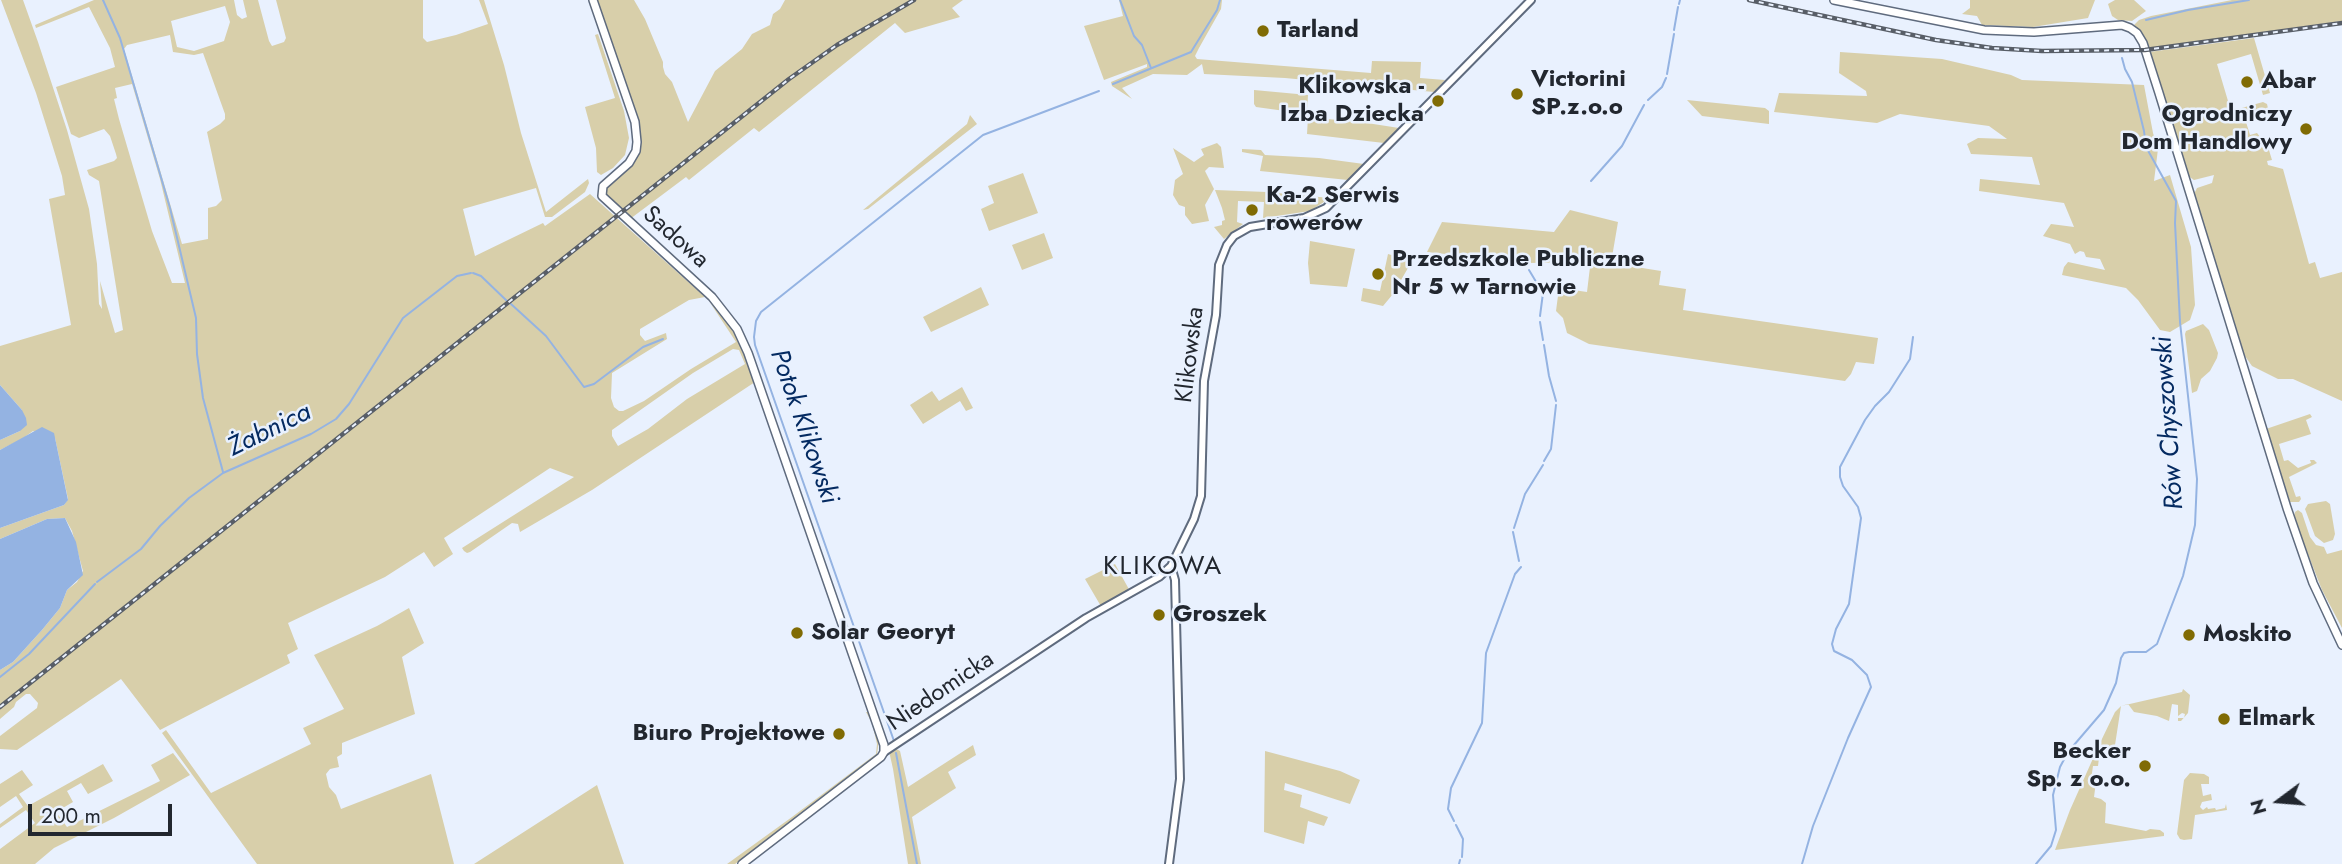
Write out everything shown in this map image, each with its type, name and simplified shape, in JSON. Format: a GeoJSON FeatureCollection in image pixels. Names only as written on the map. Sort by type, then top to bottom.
{"type":"FeatureCollection","features":[{"type":"Feature","properties":{"kind":"main road","name":"Sadowa"},"geometry":{"type":"LineString","coordinates":[[593,0],[635,122],[637,142],[636,151],[629,163],[601,190],[604,200],[711,296],[737,329],[748,353],[883,740],[884,752]]}},
{"type":"Feature","properties":{"kind":"main road"},"geometry":{"type":"LineString","coordinates":[[1834,0],[1984,30],[2034,32],[2122,25],[2137,33],[2156,82],[2294,529],[2313,583],[2342,645]]}},
{"type":"Feature","properties":{"kind":"main road","name":"Niedomicka"},"geometry":{"type":"LineString","coordinates":[[742,864],[876,761],[884,752]]}},
{"type":"Feature","properties":{"kind":"street","name":"Klikowska"},"geometry":{"type":"LineString","coordinates":[[1171,566],[1194,519],[1201,496],[1204,381],[1216,315],[1219,265],[1227,246],[1234,236],[1250,227],[1304,218],[1325,208],[1531,0]]}},
{"type":"Feature","properties":{"kind":"street","name":"Niedomicka"},"geometry":{"type":"LineString","coordinates":[[884,752],[1086,618],[1159,577],[1171,566]]}},
{"type":"Feature","properties":{"kind":"street"},"geometry":{"type":"LineString","coordinates":[[1168,864],[1180,779],[1175,580],[1171,566]]}},
{"type":"Feature","properties":{"kind":"shaded area"},"geometry":{"type":"Polygon","coordinates":[[[1,0],[23,0],[38,42],[89,209],[97,264],[99,304],[102,309],[100,281],[115,333],[123,330],[99,181],[89,175],[87,170],[117,158],[110,136],[104,129],[79,138],[71,134],[56,87],[115,67],[110,48],[89,7],[36,28],[35,25],[94,0],[234,0],[237,15],[242,19],[247,17],[243,0],[258,0],[272,46],[284,42],[286,38],[276,0],[423,0],[423,38],[427,42],[488,24],[479,0],[484,0],[546,212],[588,179],[589,183],[585,192],[552,217],[545,217],[536,188],[463,209],[475,256],[543,223],[545,226],[590,194],[705,297],[689,300],[640,329],[640,335],[645,341],[666,333],[667,339],[612,373],[611,398],[614,407],[623,411],[644,401],[736,342],[709,301],[731,328],[746,356],[755,382],[592,490],[520,532],[518,524],[512,523],[470,552],[464,551],[462,548],[574,477],[550,468],[444,538],[453,554],[434,567],[424,552],[385,577],[288,623],[298,649],[287,655],[290,663],[160,730],[121,679],[17,750],[0,749],[0,736],[37,708],[38,703],[30,694],[26,694],[0,719],[0,670],[13,662],[42,630],[60,608],[67,590],[77,582],[83,571],[72,531],[65,518],[47,519],[0,539],[0,528],[64,505],[68,499],[55,438],[33,431],[0,450],[0,440],[20,431],[22,410],[0,385],[0,346],[71,325],[49,199],[65,195],[62,176],[36,93],[1,0]],[[225,6],[171,21],[177,47],[194,51],[224,41],[230,22],[225,6]],[[170,35],[127,45],[124,49],[182,244],[208,239],[208,208],[216,206],[222,200],[207,132],[225,119],[225,114],[203,53],[194,55],[173,52],[170,35]],[[132,84],[115,88],[117,98],[114,99],[119,119],[152,231],[172,283],[185,283],[160,179],[132,84]],[[733,349],[693,373],[612,430],[612,436],[618,446],[745,364],[739,350],[733,349]]]}},
{"type":"Feature","properties":{"kind":"shaded area"},"geometry":{"type":"Polygon","coordinates":[[[597,0],[634,0],[645,19],[663,62],[665,74],[672,82],[688,122],[715,71],[742,49],[752,34],[770,25],[773,14],[785,0],[963,0],[952,8],[960,17],[905,33],[895,23],[759,132],[754,128],[689,180],[686,177],[630,219],[605,195],[605,191],[633,162],[640,142],[640,131],[597,0]]]}},
{"type":"Feature","properties":{"kind":"shaded area"},"geometry":{"type":"Polygon","coordinates":[[[1119,0],[1222,0],[1221,9],[1195,56],[1197,59],[1371,73],[1372,61],[1421,62],[1420,78],[1445,80],[1434,92],[1285,78],[1204,74],[1202,64],[1187,75],[1153,74],[1122,88],[1132,99],[1112,86],[1111,82],[1147,67],[1147,64],[1104,80],[1084,26],[1123,16],[1119,0]]]}},
{"type":"Feature","properties":{"kind":"shaded area"},"geometry":{"type":"Polygon","coordinates":[[[1970,0],[2095,0],[2088,18],[2033,27],[1982,25],[1977,16],[1962,14],[1970,8],[1970,0]]]}},
{"type":"Feature","properties":{"kind":"shaded area"},"geometry":{"type":"Polygon","coordinates":[[[2115,0],[2134,0],[2146,11],[2132,21],[2118,20],[2112,16],[2108,4],[2115,0]]]}},
{"type":"Feature","properties":{"kind":"shaded area"},"geometry":{"type":"Polygon","coordinates":[[[2232,0],[2342,0],[2342,21],[2149,48],[2144,36],[2134,25],[2151,16],[2232,0]]]}},
{"type":"Feature","properties":{"kind":"shaded area"},"geometry":{"type":"Polygon","coordinates":[[[598,34],[624,111],[629,138],[625,155],[613,168],[601,175],[597,172],[596,148],[585,107],[615,98],[595,35],[598,34]]]}},
{"type":"Feature","properties":{"kind":"shaded area"},"geometry":{"type":"Polygon","coordinates":[[[2254,38],[2270,93],[2263,95],[2251,54],[2217,64],[2231,111],[2263,102],[2267,104],[2270,117],[2262,116],[2246,122],[2250,135],[2257,133],[2268,147],[2272,160],[2267,161],[2268,165],[2283,169],[2309,264],[2315,262],[2320,278],[2342,272],[2342,401],[2293,379],[2278,379],[2252,366],[2240,349],[2194,194],[2197,188],[2212,183],[2214,175],[2194,180],[2187,175],[2149,52],[2254,38]]]}},
{"type":"Feature","properties":{"kind":"shaded area"},"geometry":{"type":"Polygon","coordinates":[[[1840,52],[1942,59],[2022,80],[2144,85],[2158,149],[2154,181],[2170,175],[2191,247],[2195,305],[2190,320],[2170,332],[2160,330],[2126,288],[2062,275],[2068,262],[2105,270],[2100,259],[2086,257],[2084,252],[2080,251],[2075,254],[2070,244],[2043,236],[2051,224],[2074,227],[2064,203],[1979,191],[1980,179],[2040,185],[2032,157],[1971,154],[1967,144],[1978,138],[2007,139],[1989,126],[1900,114],[1877,123],[1774,112],[1779,93],[1867,96],[1866,91],[1839,73],[1840,52]]]}},
{"type":"Feature","properties":{"kind":"shaded area"},"geometry":{"type":"Polygon","coordinates":[[[1254,90],[1308,95],[1307,114],[1256,107],[1254,90]]]}},
{"type":"Feature","properties":{"kind":"shaded area"},"geometry":{"type":"Polygon","coordinates":[[[1687,100],[1765,108],[1769,111],[1769,124],[1702,116],[1687,100]]]}},
{"type":"Feature","properties":{"kind":"shaded area"},"geometry":{"type":"Polygon","coordinates":[[[970,115],[977,124],[868,209],[863,210],[967,124],[970,115]]]}},
{"type":"Feature","properties":{"kind":"shaded area"},"geometry":{"type":"Polygon","coordinates":[[[1308,117],[1399,128],[1384,143],[1307,134],[1308,117]]]}},
{"type":"Feature","properties":{"kind":"shaded area"},"geometry":{"type":"Polygon","coordinates":[[[1217,143],[1221,147],[1224,168],[1209,167],[1205,171],[1214,189],[1205,205],[1209,221],[1192,224],[1185,215],[1185,207],[1179,205],[1173,195],[1175,180],[1183,174],[1173,148],[1194,162],[1204,155],[1201,149],[1217,143]]]}},
{"type":"Feature","properties":{"kind":"shaded area"},"geometry":{"type":"Polygon","coordinates":[[[1242,149],[1261,150],[1265,155],[1364,164],[1348,180],[1260,171],[1263,156],[1242,152],[1242,149]]]}},
{"type":"Feature","properties":{"kind":"shaded area"},"geometry":{"type":"Polygon","coordinates":[[[1023,173],[1038,213],[989,231],[981,209],[994,203],[988,186],[1023,173]]]}},
{"type":"Feature","properties":{"kind":"shaded area"},"geometry":{"type":"Polygon","coordinates":[[[1215,190],[1330,198],[1310,211],[1263,218],[1264,202],[1238,201],[1237,222],[1243,224],[1224,239],[1214,227],[1222,225],[1225,220],[1215,190]]]}},
{"type":"Feature","properties":{"kind":"shaded area"},"geometry":{"type":"Polygon","coordinates":[[[1570,210],[1618,222],[1611,263],[1661,271],[1659,285],[1686,289],[1683,310],[1878,338],[1874,364],[1856,362],[1845,381],[1589,344],[1567,333],[1563,318],[1556,311],[1559,288],[1587,292],[1590,267],[1588,262],[1528,263],[1427,252],[1442,222],[1554,232],[1570,210]]]}},
{"type":"Feature","properties":{"kind":"shaded area"},"geometry":{"type":"Polygon","coordinates":[[[1044,233],[1053,258],[1022,270],[1012,245],[1044,233]]]}},
{"type":"Feature","properties":{"kind":"shaded area"},"geometry":{"type":"Polygon","coordinates":[[[1310,241],[1355,249],[1347,287],[1310,284],[1310,241]]]}},
{"type":"Feature","properties":{"kind":"shaded area"},"geometry":{"type":"Polygon","coordinates":[[[1388,254],[1412,261],[1383,306],[1361,301],[1363,288],[1380,291],[1388,254]]]}},
{"type":"Feature","properties":{"kind":"shaded area"},"geometry":{"type":"Polygon","coordinates":[[[981,287],[989,305],[931,332],[923,317],[981,287]]]}},
{"type":"Feature","properties":{"kind":"shaded area"},"geometry":{"type":"Polygon","coordinates":[[[2203,324],[2209,330],[2218,353],[2210,371],[2201,379],[2197,391],[2192,393],[2185,334],[2186,331],[2203,324]]]}},
{"type":"Feature","properties":{"kind":"shaded area"},"geometry":{"type":"Polygon","coordinates":[[[962,387],[973,408],[966,411],[960,401],[923,424],[910,405],[932,391],[939,401],[962,387]]]}},
{"type":"Feature","properties":{"kind":"shaded area"},"geometry":{"type":"Polygon","coordinates":[[[2310,414],[2312,417],[2306,420],[2311,434],[2279,444],[2284,461],[2288,460],[2298,468],[2311,463],[2310,460],[2317,463],[2289,477],[2296,497],[2300,496],[2301,499],[2299,502],[2290,502],[2266,429],[2310,414]]]}},
{"type":"Feature","properties":{"kind":"shaded area"},"geometry":{"type":"Polygon","coordinates":[[[2326,501],[2330,504],[2335,534],[2333,540],[2324,543],[2315,536],[2305,509],[2308,504],[2326,501]]]}},
{"type":"Feature","properties":{"kind":"shaded area"},"geometry":{"type":"Polygon","coordinates":[[[2298,510],[2302,513],[2310,537],[2316,545],[2324,547],[2327,554],[2342,550],[2342,628],[2322,590],[2299,531],[2294,517],[2298,510]]]}},
{"type":"Feature","properties":{"kind":"shaded area"},"geometry":{"type":"Polygon","coordinates":[[[1115,564],[1131,593],[1102,608],[1085,579],[1115,564]]]}},
{"type":"Feature","properties":{"kind":"shaded area"},"geometry":{"type":"Polygon","coordinates":[[[409,608],[424,643],[402,657],[415,714],[342,743],[342,754],[337,757],[339,767],[330,769],[326,774],[329,787],[336,795],[341,809],[431,774],[454,864],[257,864],[162,733],[166,730],[211,793],[311,744],[303,728],[344,709],[314,655],[409,608]]]}},
{"type":"Feature","properties":{"kind":"shaded area"},"geometry":{"type":"Polygon","coordinates":[[[2183,689],[2190,695],[2188,713],[2184,717],[2185,714],[2182,713],[2178,716],[2178,705],[2172,704],[2169,721],[2134,712],[2128,704],[2182,692],[2183,689]]]}},
{"type":"Feature","properties":{"kind":"shaded area"},"geometry":{"type":"Polygon","coordinates":[[[2121,706],[2115,745],[2109,750],[2100,750],[2098,766],[2093,766],[2091,780],[2096,782],[2094,797],[2106,803],[2105,823],[2146,831],[2160,830],[2164,836],[2055,850],[2099,745],[2115,712],[2121,706]]]}},
{"type":"Feature","properties":{"kind":"shaded area"},"geometry":{"type":"Polygon","coordinates":[[[866,712],[870,712],[879,739],[877,755],[763,845],[735,864],[727,864],[876,754],[877,744],[872,723],[866,712]]]}},
{"type":"Feature","properties":{"kind":"shaded area"},"geometry":{"type":"Polygon","coordinates":[[[889,745],[900,751],[908,787],[973,745],[976,755],[948,772],[956,788],[912,817],[921,864],[908,864],[893,769],[889,751],[884,752],[889,745]]]}},
{"type":"Feature","properties":{"kind":"shaded area"},"geometry":{"type":"Polygon","coordinates":[[[1265,751],[1340,771],[1360,780],[1350,804],[1285,783],[1284,790],[1302,795],[1300,807],[1328,817],[1324,826],[1308,821],[1304,844],[1264,832],[1265,751]]]}},
{"type":"Feature","properties":{"kind":"shaded area"},"geometry":{"type":"Polygon","coordinates":[[[173,753],[190,775],[54,848],[35,864],[0,864],[0,849],[35,823],[26,810],[0,828],[0,824],[23,807],[16,796],[0,807],[0,784],[22,770],[33,785],[19,794],[28,806],[103,764],[113,781],[88,794],[81,783],[67,791],[73,802],[56,812],[67,827],[160,781],[151,765],[173,753]]]}},
{"type":"Feature","properties":{"kind":"shaded area"},"geometry":{"type":"Polygon","coordinates":[[[2190,773],[2209,777],[2209,784],[2201,784],[2203,796],[2211,794],[2212,800],[2202,802],[2200,807],[2203,810],[2207,807],[2216,810],[2225,808],[2226,804],[2227,810],[2195,815],[2192,839],[2184,840],[2177,834],[2184,780],[2190,773]]]}},
{"type":"Feature","properties":{"kind":"shaded area"},"geometry":{"type":"Polygon","coordinates":[[[597,785],[624,864],[474,864],[597,785]]]}},
{"type":"Feature","properties":{"kind":"water"},"geometry":{"type":"Polygon","coordinates":[[[0,385],[22,410],[27,425],[0,440],[0,385]]]}},
{"type":"Feature","properties":{"kind":"water"},"geometry":{"type":"Polygon","coordinates":[[[42,427],[54,433],[68,500],[64,505],[0,528],[0,450],[42,427]]]}},
{"type":"Feature","properties":{"kind":"water"},"geometry":{"type":"Polygon","coordinates":[[[65,518],[76,542],[83,575],[67,590],[60,608],[42,630],[13,662],[0,670],[0,539],[47,519],[65,518]]]}},
{"type":"Feature","properties":{"kind":"waterway"},"geometry":{"type":"LineString","coordinates":[[103,0],[120,38],[170,208],[196,318],[197,354],[203,398],[223,472]]}},
{"type":"Feature","properties":{"kind":"waterway","name":"Potok Klikowski"},"geometry":{"type":"LineString","coordinates":[[1120,0],[1134,36],[1142,45],[1151,68]]}},
{"type":"Feature","properties":{"kind":"waterway","name":"Potok Klikowski"},"geometry":{"type":"LineString","coordinates":[[1113,84],[1191,52],[1217,10],[1220,0]]}},
{"type":"Feature","properties":{"kind":"waterway"},"geometry":{"type":"LineString","coordinates":[[1679,4],[1680,0]]}},
{"type":"Feature","properties":{"kind":"waterway"},"geometry":{"type":"LineString","coordinates":[[2146,20],[2249,0]]}},
{"type":"Feature","properties":{"kind":"waterway"},"geometry":{"type":"LineString","coordinates":[[1674,30],[1678,7]]}},
{"type":"Feature","properties":{"kind":"waterway"},"geometry":{"type":"LineString","coordinates":[[1667,74],[1674,34]]}},
{"type":"Feature","properties":{"kind":"waterway","name":"Rów Chyszowski"},"geometry":{"type":"LineString","coordinates":[[2036,864],[2051,846],[2056,830],[2053,795],[2060,767],[2068,752],[2104,710],[2116,683],[2124,653],[2146,652],[2157,644],[2183,576],[2195,525],[2197,479],[2180,322],[2176,201],[2146,147],[2132,82],[2122,58]]}},
{"type":"Feature","properties":{"kind":"waterway"},"geometry":{"type":"LineString","coordinates":[[1648,100],[1662,87],[1666,78]]}},
{"type":"Feature","properties":{"kind":"waterway","name":"Potok Klikowski"},"geometry":{"type":"LineString","coordinates":[[894,741],[755,345],[756,321],[761,312],[983,135],[1099,91]]}},
{"type":"Feature","properties":{"kind":"waterway"},"geometry":{"type":"LineString","coordinates":[[1591,181],[1622,146],[1644,105]]}},
{"type":"Feature","properties":{"kind":"waterway"},"geometry":{"type":"LineString","coordinates":[[1529,270],[1541,290]]}},
{"type":"Feature","properties":{"kind":"waterway","name":"Żabnica"},"geometry":{"type":"LineString","coordinates":[[97,582],[141,549],[189,498],[223,473],[311,434],[336,419],[349,404],[403,318],[457,276],[471,273]]}},
{"type":"Feature","properties":{"kind":"waterway","name":"Żabnica"},"geometry":{"type":"LineString","coordinates":[[473,273],[481,276],[507,301]]}},
{"type":"Feature","properties":{"kind":"waterway"},"geometry":{"type":"LineString","coordinates":[[1540,316],[1543,293]]}},
{"type":"Feature","properties":{"kind":"waterway","name":"Żabnica"},"geometry":{"type":"LineString","coordinates":[[511,304],[546,336],[584,387],[594,384],[643,347],[663,339]]}},
{"type":"Feature","properties":{"kind":"waterway"},"geometry":{"type":"LineString","coordinates":[[1540,322],[1543,340]]}},
{"type":"Feature","properties":{"kind":"waterway"},"geometry":{"type":"LineString","coordinates":[[1802,864],[1813,826],[1871,687],[1867,675],[1852,660],[1834,651],[1832,644],[1836,629],[1849,604],[1861,518],[1858,507],[1843,486],[1840,467],[1865,420],[1889,392],[1910,359],[1913,337]]}},
{"type":"Feature","properties":{"kind":"waterway"},"geometry":{"type":"LineString","coordinates":[[1544,345],[1556,401]]}},
{"type":"Feature","properties":{"kind":"waterway"},"geometry":{"type":"LineString","coordinates":[[1544,461],[1551,449],[1556,405]]}},
{"type":"Feature","properties":{"kind":"waterway"},"geometry":{"type":"LineString","coordinates":[[1514,528],[1525,494],[1543,465]]}},
{"type":"Feature","properties":{"kind":"waterway"},"geometry":{"type":"LineString","coordinates":[[1513,532],[1519,561]]}},
{"type":"Feature","properties":{"kind":"waterway"},"geometry":{"type":"LineString","coordinates":[[1454,821],[1448,809],[1451,788],[1482,723],[1486,653],[1515,574],[1521,567]]}},
{"type":"Feature","properties":{"kind":"waterway","name":"Żabnica"},"geometry":{"type":"LineString","coordinates":[[0,677],[29,654],[95,584]]}},
{"type":"Feature","properties":{"kind":"waterway","name":"Potok Klikowski"},"geometry":{"type":"LineString","coordinates":[[896,753],[917,864]]}},
{"type":"Feature","properties":{"kind":"waterway"},"geometry":{"type":"LineString","coordinates":[[1456,825],[1463,839],[1462,857]]}},
{"type":"Feature","properties":{"kind":"waterway"},"geometry":{"type":"LineString","coordinates":[[1459,864],[1460,860]]}},
{"type":"Feature","properties":{"kind":"railway"},"geometry":{"type":"LineString","coordinates":[[0,707],[789,79],[837,45],[914,0]]}},
{"type":"Feature","properties":{"kind":"railway"},"geometry":{"type":"LineString","coordinates":[[1749,0],[1936,40],[1992,48],[2042,51],[2145,50],[2342,23]]}},
{"type":"Feature","properties":{"kind":"place","name":"Tarland"},"geometry":{"type":"Point","coordinates":[1263,31]}},
{"type":"Feature","properties":{"kind":"place","name":"Abar"},"geometry":{"type":"Point","coordinates":[2247,82]}},
{"type":"Feature","properties":{"kind":"place","name":"Victorini SP.z.o.o"},"geometry":{"type":"Point","coordinates":[1517,94]}},
{"type":"Feature","properties":{"kind":"place","name":"Klikowska - Izba Dziecka"},"geometry":{"type":"Point","coordinates":[1438,101]}},
{"type":"Feature","properties":{"kind":"place","name":"Ogrodniczy Dom Handlowy"},"geometry":{"type":"Point","coordinates":[2306,129]}},
{"type":"Feature","properties":{"kind":"place","name":"Ka-2 Serwis rowerów"},"geometry":{"type":"Point","coordinates":[1252,210]}},
{"type":"Feature","properties":{"kind":"place","name":"Przedszkole Publiczne Nr 5 w Tarnowie"},"geometry":{"type":"Point","coordinates":[1378,274]}},
{"type":"Feature","properties":{"kind":"place","name":"Groszek"},"geometry":{"type":"Point","coordinates":[1159,615]}},
{"type":"Feature","properties":{"kind":"place","name":"Solar Georyt"},"geometry":{"type":"Point","coordinates":[797,633]}},
{"type":"Feature","properties":{"kind":"place","name":"Moskito"},"geometry":{"type":"Point","coordinates":[2189,635]}},
{"type":"Feature","properties":{"kind":"place","name":"Elmark"},"geometry":{"type":"Point","coordinates":[2224,719]}},
{"type":"Feature","properties":{"kind":"place","name":"Biuro Projektowe"},"geometry":{"type":"Point","coordinates":[839,734]}},
{"type":"Feature","properties":{"kind":"place","name":"Becker Sp. z o.o."},"geometry":{"type":"Point","coordinates":[2145,766]}},
{"type":"Feature","properties":{"kind":"district","name":"KLIKOWA"},"geometry":{"type":"Point","coordinates":[1163,568]}}]}
